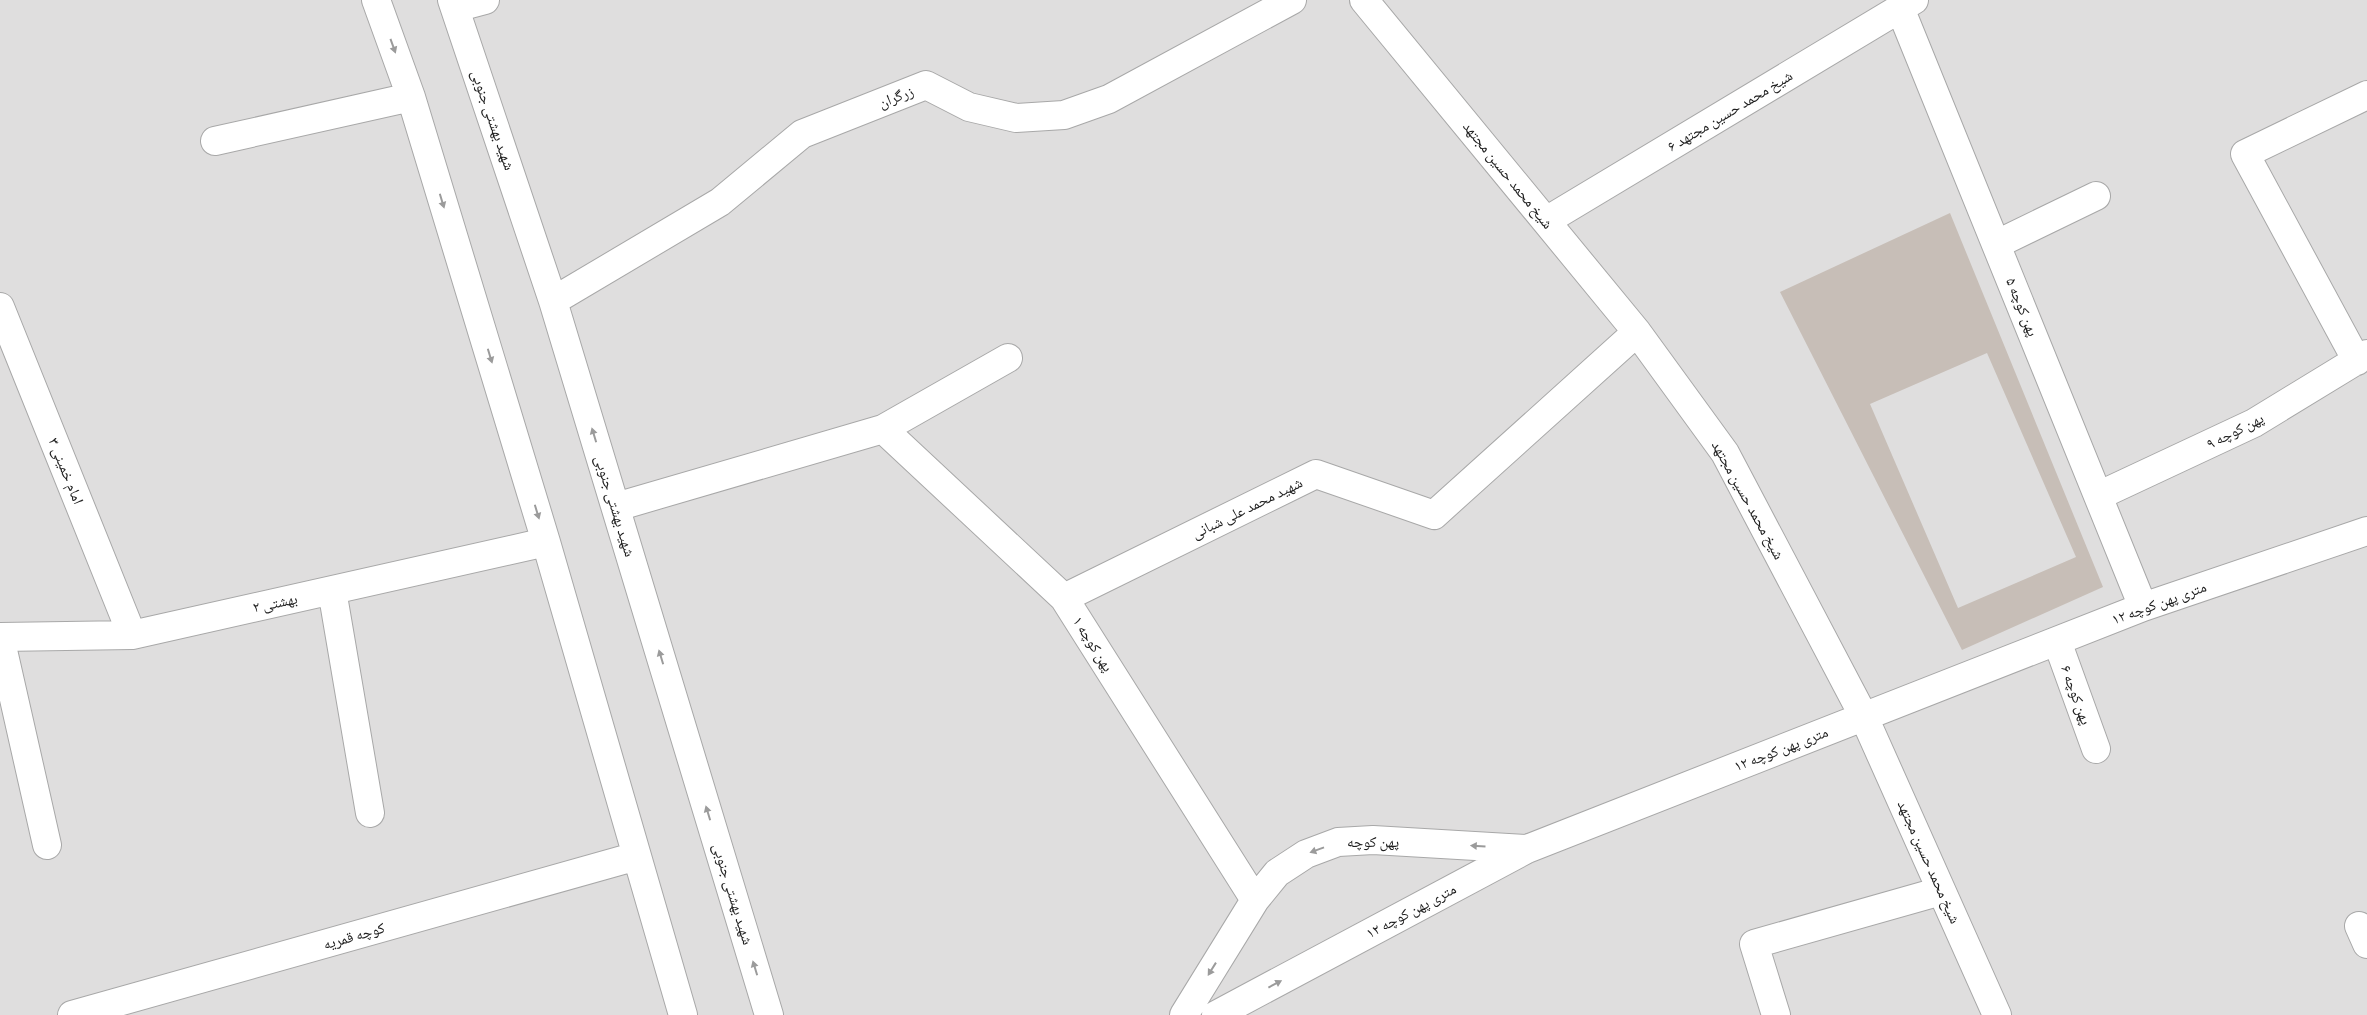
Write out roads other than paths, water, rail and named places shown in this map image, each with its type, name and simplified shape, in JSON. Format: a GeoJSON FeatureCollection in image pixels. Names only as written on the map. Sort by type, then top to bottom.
{"type":"FeatureCollection","features":[{"type":"Feature","properties":{"kind":"street"},"geometry":{"type":"LineString","coordinates":[[376,0],[411,98],[546,542],[683,1015]]}},
{"type":"Feature","properties":{"kind":"street"},"geometry":{"type":"LineString","coordinates":[[454,4],[485,0]]}},
{"type":"Feature","properties":{"kind":"street","name":"زرگران"},"geometry":{"type":"LineString","coordinates":[[553,301],[720,202],[802,134],[926,85],[969,107],[1016,118],[1064,115],[1109,99],[1292,0]]}},
{"type":"Feature","properties":{"kind":"street","name":"شیخ محمد حسین مجتهد"},"geometry":{"type":"LineString","coordinates":[[1364,0],[1637,332],[1725,453],[1864,717],[1996,1015]]}},
{"type":"Feature","properties":{"kind":"street","name":"شهید بهشتی جنوبی"},"geometry":{"type":"LineString","coordinates":[[454,4],[553,301],[769,1015]]}},
{"type":"Feature","properties":{"kind":"street","name":"شیخ محمد حسین مجتهد ۶"},"geometry":{"type":"LineString","coordinates":[[1546,222],[1907,4]]}},
{"type":"Feature","properties":{"kind":"street","name":"پهن کوچه ۵"},"geometry":{"type":"LineString","coordinates":[[1907,4],[1997,244],[2143,607]]}},
{"type":"Feature","properties":{"kind":"street"},"geometry":{"type":"LineString","coordinates":[[2362,358],[2245,154],[2367,95]]}},
{"type":"Feature","properties":{"kind":"street"},"geometry":{"type":"LineString","coordinates":[[216,141],[411,98]]}},
{"type":"Feature","properties":{"kind":"street"},"geometry":{"type":"LineString","coordinates":[[1997,244],[2096,196]]}},
{"type":"Feature","properties":{"kind":"street","name":"امام خمینی ۳"},"geometry":{"type":"LineString","coordinates":[[0,307],[132,635]]}},
{"type":"Feature","properties":{"kind":"street","name":"شهید محمد علی شبانی"},"geometry":{"type":"LineString","coordinates":[[1064,598],[1316,474],[1434,515],[1637,332]]}},
{"type":"Feature","properties":{"kind":"street"},"geometry":{"type":"LineString","coordinates":[[616,507],[883,429],[1008,358]]}},
{"type":"Feature","properties":{"kind":"street","name":"پهن کوچه ۹"},"geometry":{"type":"LineString","coordinates":[[2098,496],[2254,423],[2362,358]]}},
{"type":"Feature","properties":{"kind":"street","name":"پهن کوچه ۱"},"geometry":{"type":"LineString","coordinates":[[883,429],[1064,598],[1255,900]]}},
{"type":"Feature","properties":{"kind":"street","name":"۱۲ متری پهن کوچه"},"geometry":{"type":"LineString","coordinates":[[1216,1015],[1527,849],[2143,607],[2367,531]]}},
{"type":"Feature","properties":{"kind":"street","name":"بهشتی ۲"},"geometry":{"type":"LineString","coordinates":[[0,637],[132,635],[546,542]]}},
{"type":"Feature","properties":{"kind":"street"},"geometry":{"type":"LineString","coordinates":[[332,590],[370,813]]}},
{"type":"Feature","properties":{"kind":"street"},"geometry":{"type":"LineString","coordinates":[[0,637],[47,845]]}},
{"type":"Feature","properties":{"kind":"street","name":"پهن کوچه ۶"},"geometry":{"type":"LineString","coordinates":[[2057,641],[2096,749]]}},
{"type":"Feature","properties":{"kind":"street","name":"پهن کوچه"},"geometry":{"type":"LineString","coordinates":[[1184,1015],[1255,900],[1277,873],[1306,854],[1338,842],[1373,840],[1527,849]]}},
{"type":"Feature","properties":{"kind":"street","name":"کوچه قمریه"},"geometry":{"type":"LineString","coordinates":[[72,1015],[637,856]]}},
{"type":"Feature","properties":{"kind":"street"},"geometry":{"type":"LineString","coordinates":[[1776,1015],[1754,944],[1942,890]]}}]}
